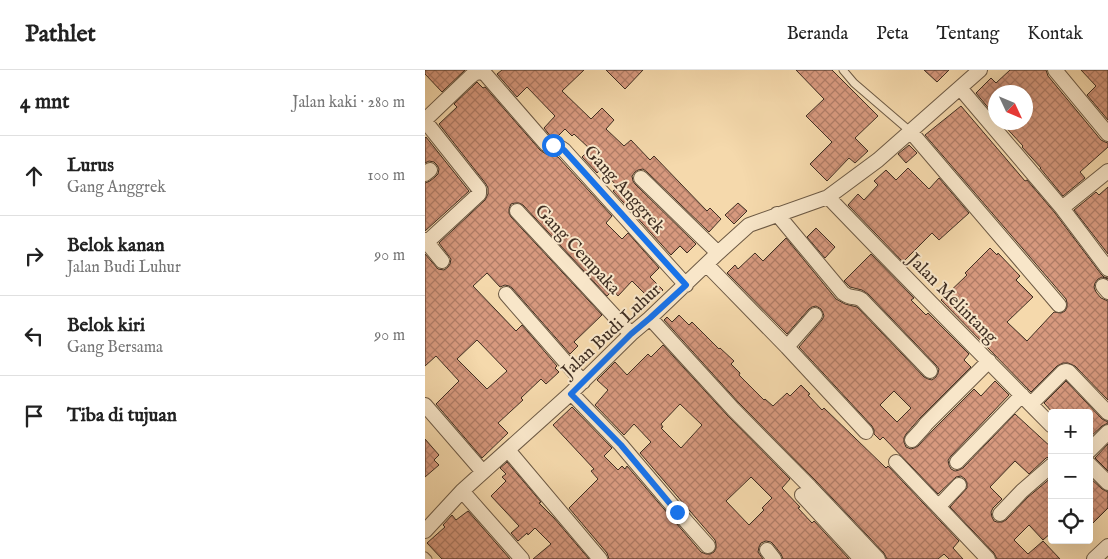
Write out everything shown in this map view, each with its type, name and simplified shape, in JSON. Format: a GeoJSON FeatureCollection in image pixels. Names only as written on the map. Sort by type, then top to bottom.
{"type":"FeatureCollection","features":[{"type":"Feature","properties":{"kind":"street","name":"Jalan Budi Luhur"},"geometry":{"type":"LineString","coordinates":[[425,531],[462,491],[571,394],[631,334],[749,226],[777,214],[828,197],[878,160],[980,70]]}},
{"type":"Feature","properties":{"kind":"street"},"geometry":{"type":"LineString","coordinates":[[1055,70],[1108,134]]}},
{"type":"Feature","properties":{"kind":"street","name":"Gang Anggrek"},"geometry":{"type":"LineString","coordinates":[[425,121],[470,77],[482,72],[546,144],[559,146],[564,150],[686,285]]}},
{"type":"Feature","properties":{"kind":"street"},"geometry":{"type":"LineString","coordinates":[[960,88],[1062,208],[1108,269]]}},
{"type":"Feature","properties":{"kind":"street"},"geometry":{"type":"LineString","coordinates":[[425,121],[480,192],[426,241],[442,261]]}},
{"type":"Feature","properties":{"kind":"street"},"geometry":{"type":"LineString","coordinates":[[911,132],[1059,305]]}},
{"type":"Feature","properties":{"kind":"street"},"geometry":{"type":"LineString","coordinates":[[1062,208],[1108,171]]}},
{"type":"Feature","properties":{"kind":"street"},"geometry":{"type":"LineString","coordinates":[[641,178],[718,253]]}},
{"type":"Feature","properties":{"kind":"street","name":"Jalan Melintang"},"geometry":{"type":"LineString","coordinates":[[828,197],[1048,422]]}},
{"type":"Feature","properties":{"kind":"street","name":"Gang Cempaka"},"geometry":{"type":"LineString","coordinates":[[517,211],[631,334]]}},
{"type":"Feature","properties":{"kind":"street"},"geometry":{"type":"LineString","coordinates":[[777,214],[843,293],[847,297],[862,300],[930,371]]}},
{"type":"Feature","properties":{"kind":"street"},"geometry":{"type":"LineString","coordinates":[[707,265],[787,347],[865,432]]}},
{"type":"Feature","properties":{"kind":"street"},"geometry":{"type":"LineString","coordinates":[[506,294],[583,382]]}},
{"type":"Feature","properties":{"kind":"street"},"geometry":{"type":"LineString","coordinates":[[787,347],[815,315]]}},
{"type":"Feature","properties":{"kind":"street"},"geometry":{"type":"LineString","coordinates":[[650,318],[733,409],[878,559]]}},
{"type":"Feature","properties":{"kind":"street"},"geometry":{"type":"LineString","coordinates":[[912,440],[989,361]]}},
{"type":"Feature","properties":{"kind":"street"},"geometry":{"type":"LineString","coordinates":[[957,462],[1026,399],[1066,371],[1108,413]]}},
{"type":"Feature","properties":{"kind":"street"},"geometry":{"type":"LineString","coordinates":[[571,394],[621,445],[708,546]]}},
{"type":"Feature","properties":{"kind":"street"},"geometry":{"type":"LineString","coordinates":[[425,405],[483,472]]}},
{"type":"Feature","properties":{"kind":"street"},"geometry":{"type":"LineString","coordinates":[[1093,447],[1108,432]]}},
{"type":"Feature","properties":{"kind":"street"},"geometry":{"type":"LineString","coordinates":[[508,450],[600,559]]}},
{"type":"Feature","properties":{"kind":"street"},"geometry":{"type":"LineString","coordinates":[[896,462],[988,559]]}},
{"type":"Feature","properties":{"kind":"street"},"geometry":{"type":"LineString","coordinates":[[1000,514],[1022,491],[1048,468]]}},
{"type":"Feature","properties":{"kind":"street"},"geometry":{"type":"LineString","coordinates":[[1093,468],[1108,484]]}},
{"type":"Feature","properties":{"kind":"street"},"geometry":{"type":"LineString","coordinates":[[939,506],[959,485]]}},
{"type":"Feature","properties":{"kind":"street"},"geometry":{"type":"LineString","coordinates":[[462,491],[522,559]]}},
{"type":"Feature","properties":{"kind":"street"},"geometry":{"type":"LineString","coordinates":[[802,495],[861,559]]}},
{"type":"Feature","properties":{"kind":"street"},"geometry":{"type":"LineString","coordinates":[[1094,559],[1108,546]]}},
{"type":"Feature","properties":{"kind":"lane"},"geometry":{"type":"LineString","coordinates":[[843,70],[854,83],[911,132]]}},
{"type":"Feature","properties":{"kind":"lane"},"geometry":{"type":"LineString","coordinates":[[425,556],[428,559]]}},
{"type":"Feature","properties":{"kind":"building"},"geometry":{"type":"Polygon","coordinates":[[[425,70],[465,70],[442,92],[425,74],[425,70]]]}},
{"type":"Feature","properties":{"kind":"building"},"geometry":{"type":"Polygon","coordinates":[[[502,70],[584,70],[562,91],[591,119],[602,108],[614,120],[606,129],[624,146],[631,140],[650,160],[654,156],[707,211],[710,208],[721,219],[709,232],[647,172],[643,169],[635,172],[632,176],[635,184],[696,244],[687,253],[680,246],[671,255],[613,191],[618,187],[601,169],[597,173],[582,157],[590,149],[574,134],[572,136],[565,129],[557,137],[551,137],[544,128],[555,116],[527,87],[517,97],[497,74],[502,70]]]}},
{"type":"Feature","properties":{"kind":"building"},"geometry":{"type":"Polygon","coordinates":[[[606,70],[643,70],[625,89],[606,70]]]}},
{"type":"Feature","properties":{"kind":"building"},"geometry":{"type":"Polygon","coordinates":[[[796,70],[832,70],[878,116],[855,138],[868,151],[855,163],[849,158],[827,181],[810,164],[832,142],[806,116],[824,99],[796,70]]]}},
{"type":"Feature","properties":{"kind":"building"},"geometry":{"type":"Polygon","coordinates":[[[924,70],[949,70],[937,82],[924,70]]]}},
{"type":"Feature","properties":{"kind":"building"},"geometry":{"type":"Polygon","coordinates":[[[1010,70],[1046,70],[1048,76],[1101,140],[1108,143],[1108,147],[1080,172],[1085,178],[1063,196],[1008,130],[1033,130],[1033,85],[988,85],[988,108],[976,93],[991,78],[996,83],[1010,70]]]}},
{"type":"Feature","properties":{"kind":"building"},"geometry":{"type":"Polygon","coordinates":[[[1081,70],[1108,70],[1108,120],[1087,95],[1096,86],[1081,70]]]}},
{"type":"Feature","properties":{"kind":"building"},"geometry":{"type":"Polygon","coordinates":[[[477,82],[483,88],[485,87],[540,150],[546,154],[558,157],[612,216],[606,223],[622,239],[628,233],[659,268],[650,277],[663,290],[652,301],[632,281],[618,296],[613,290],[607,296],[523,205],[519,203],[511,204],[509,213],[511,217],[602,315],[574,342],[578,346],[570,354],[512,288],[505,285],[500,287],[487,273],[473,286],[516,331],[522,325],[557,366],[555,368],[559,372],[546,384],[541,379],[521,398],[523,400],[498,423],[508,433],[482,458],[436,404],[459,381],[436,356],[425,366],[425,254],[438,269],[444,270],[448,267],[451,259],[439,243],[485,200],[488,194],[486,184],[439,124],[457,107],[454,104],[477,82]],[[477,340],[457,359],[487,389],[507,371],[477,340]]]}},
{"type":"Feature","properties":{"kind":"building"},"geometry":{"type":"Polygon","coordinates":[[[961,106],[1055,213],[1101,274],[1108,278],[1102,277],[1098,279],[1094,287],[1101,298],[1108,301],[1108,400],[1075,366],[1068,363],[1057,366],[1031,392],[941,300],[967,275],[965,273],[990,248],[997,255],[998,253],[1020,276],[1016,280],[1033,297],[1007,322],[1027,341],[1054,312],[1061,313],[1067,307],[1066,299],[925,135],[961,106]]]}},
{"type":"Feature","properties":{"kind":"building"},"geometry":{"type":"Polygon","coordinates":[[[426,137],[469,191],[425,231],[425,183],[438,174],[439,169],[434,162],[429,161],[425,163],[426,137]]]}},
{"type":"Feature","properties":{"kind":"building"},"geometry":{"type":"Polygon","coordinates":[[[909,145],[917,153],[906,163],[898,154],[909,145]]]}},
{"type":"Feature","properties":{"kind":"building"},"geometry":{"type":"Polygon","coordinates":[[[908,168],[929,189],[939,178],[969,213],[939,240],[932,233],[903,262],[848,205],[858,194],[864,200],[878,185],[874,181],[886,170],[896,180],[908,168]]]}},
{"type":"Feature","properties":{"kind":"building"},"geometry":{"type":"Polygon","coordinates":[[[1108,187],[1108,254],[1074,210],[1096,192],[1099,195],[1108,187]]]}},
{"type":"Feature","properties":{"kind":"building"},"geometry":{"type":"Polygon","coordinates":[[[738,203],[747,211],[734,224],[725,215],[738,203]]]}},
{"type":"Feature","properties":{"kind":"building"},"geometry":{"type":"Polygon","coordinates":[[[816,228],[835,247],[825,258],[807,237],[816,228]]]}},
{"type":"Feature","properties":{"kind":"building"},"geometry":{"type":"Polygon","coordinates":[[[786,238],[836,299],[857,307],[924,377],[932,380],[938,373],[939,369],[936,365],[868,294],[862,290],[850,287],[844,281],[871,254],[914,298],[911,300],[926,315],[928,313],[969,354],[964,360],[971,367],[906,434],[904,442],[906,447],[911,449],[918,446],[974,389],[981,396],[995,381],[1009,395],[951,456],[948,460],[949,465],[955,471],[963,468],[1015,414],[1048,444],[1048,457],[1029,474],[1015,461],[990,487],[1002,499],[993,508],[991,512],[992,517],[997,522],[1006,520],[1028,497],[1048,480],[1048,536],[1043,540],[1029,525],[1014,540],[1028,554],[1043,541],[1060,559],[997,559],[994,553],[950,507],[967,488],[965,479],[961,476],[956,477],[938,494],[883,437],[880,440],[874,434],[872,426],[799,347],[822,320],[824,316],[821,309],[816,306],[809,309],[787,334],[727,273],[735,265],[738,269],[755,253],[763,261],[786,238]],[[894,391],[880,405],[897,422],[911,408],[894,391]]]}},
{"type":"Feature","properties":{"kind":"building"},"geometry":{"type":"Polygon","coordinates":[[[679,315],[689,325],[692,322],[734,361],[731,364],[740,373],[739,375],[764,400],[773,406],[787,393],[790,396],[801,385],[822,410],[824,408],[886,468],[888,466],[959,541],[953,548],[963,559],[949,559],[944,554],[938,559],[887,559],[884,553],[739,403],[664,320],[667,317],[672,322],[679,315]]]}},
{"type":"Feature","properties":{"kind":"building"},"geometry":{"type":"Polygon","coordinates":[[[663,345],[727,415],[790,479],[782,488],[812,523],[814,521],[849,559],[783,559],[774,545],[766,541],[761,543],[758,552],[763,559],[609,559],[607,553],[569,508],[598,479],[591,471],[594,469],[553,425],[572,407],[612,448],[604,456],[618,470],[622,466],[625,469],[627,466],[701,552],[710,554],[716,548],[715,540],[640,453],[651,442],[634,424],[624,435],[595,405],[608,390],[597,380],[615,362],[627,375],[648,354],[651,357],[663,345]],[[680,404],[661,424],[663,427],[661,428],[681,448],[702,425],[680,404]],[[751,477],[726,501],[749,525],[764,510],[762,508],[772,498],[751,477]]]}},
{"type":"Feature","properties":{"kind":"building"},"geometry":{"type":"Polygon","coordinates":[[[1066,381],[1093,409],[1049,409],[1044,403],[1066,381]]]}},
{"type":"Feature","properties":{"kind":"building"},"geometry":{"type":"Polygon","coordinates":[[[1093,410],[1102,419],[1108,422],[1093,434],[1093,410]]]}},
{"type":"Feature","properties":{"kind":"building"},"geometry":{"type":"Polygon","coordinates":[[[425,439],[439,455],[434,460],[439,465],[425,477],[425,439]]]}},
{"type":"Feature","properties":{"kind":"building"},"geometry":{"type":"Polygon","coordinates":[[[1108,444],[1108,471],[1095,458],[1108,444]]]}},
{"type":"Feature","properties":{"kind":"building"},"geometry":{"type":"Polygon","coordinates":[[[507,462],[541,502],[539,503],[589,559],[533,559],[551,544],[535,528],[518,541],[511,533],[519,526],[491,496],[506,481],[502,477],[506,474],[500,468],[507,462]]]}},
{"type":"Feature","properties":{"kind":"building"},"geometry":{"type":"Polygon","coordinates":[[[1093,481],[1108,492],[1108,508],[1093,523],[1093,481]]]}},
{"type":"Feature","properties":{"kind":"building"},"geometry":{"type":"Polygon","coordinates":[[[468,511],[510,559],[442,559],[427,543],[445,527],[443,525],[452,515],[456,520],[468,511]]]}},
{"type":"Feature","properties":{"kind":"route"},"geometry":{"type":"LineString","coordinates":[[553,145],[559,146],[564,150],[686,285],[631,334],[571,394],[621,445],[677,512]]}}]}
